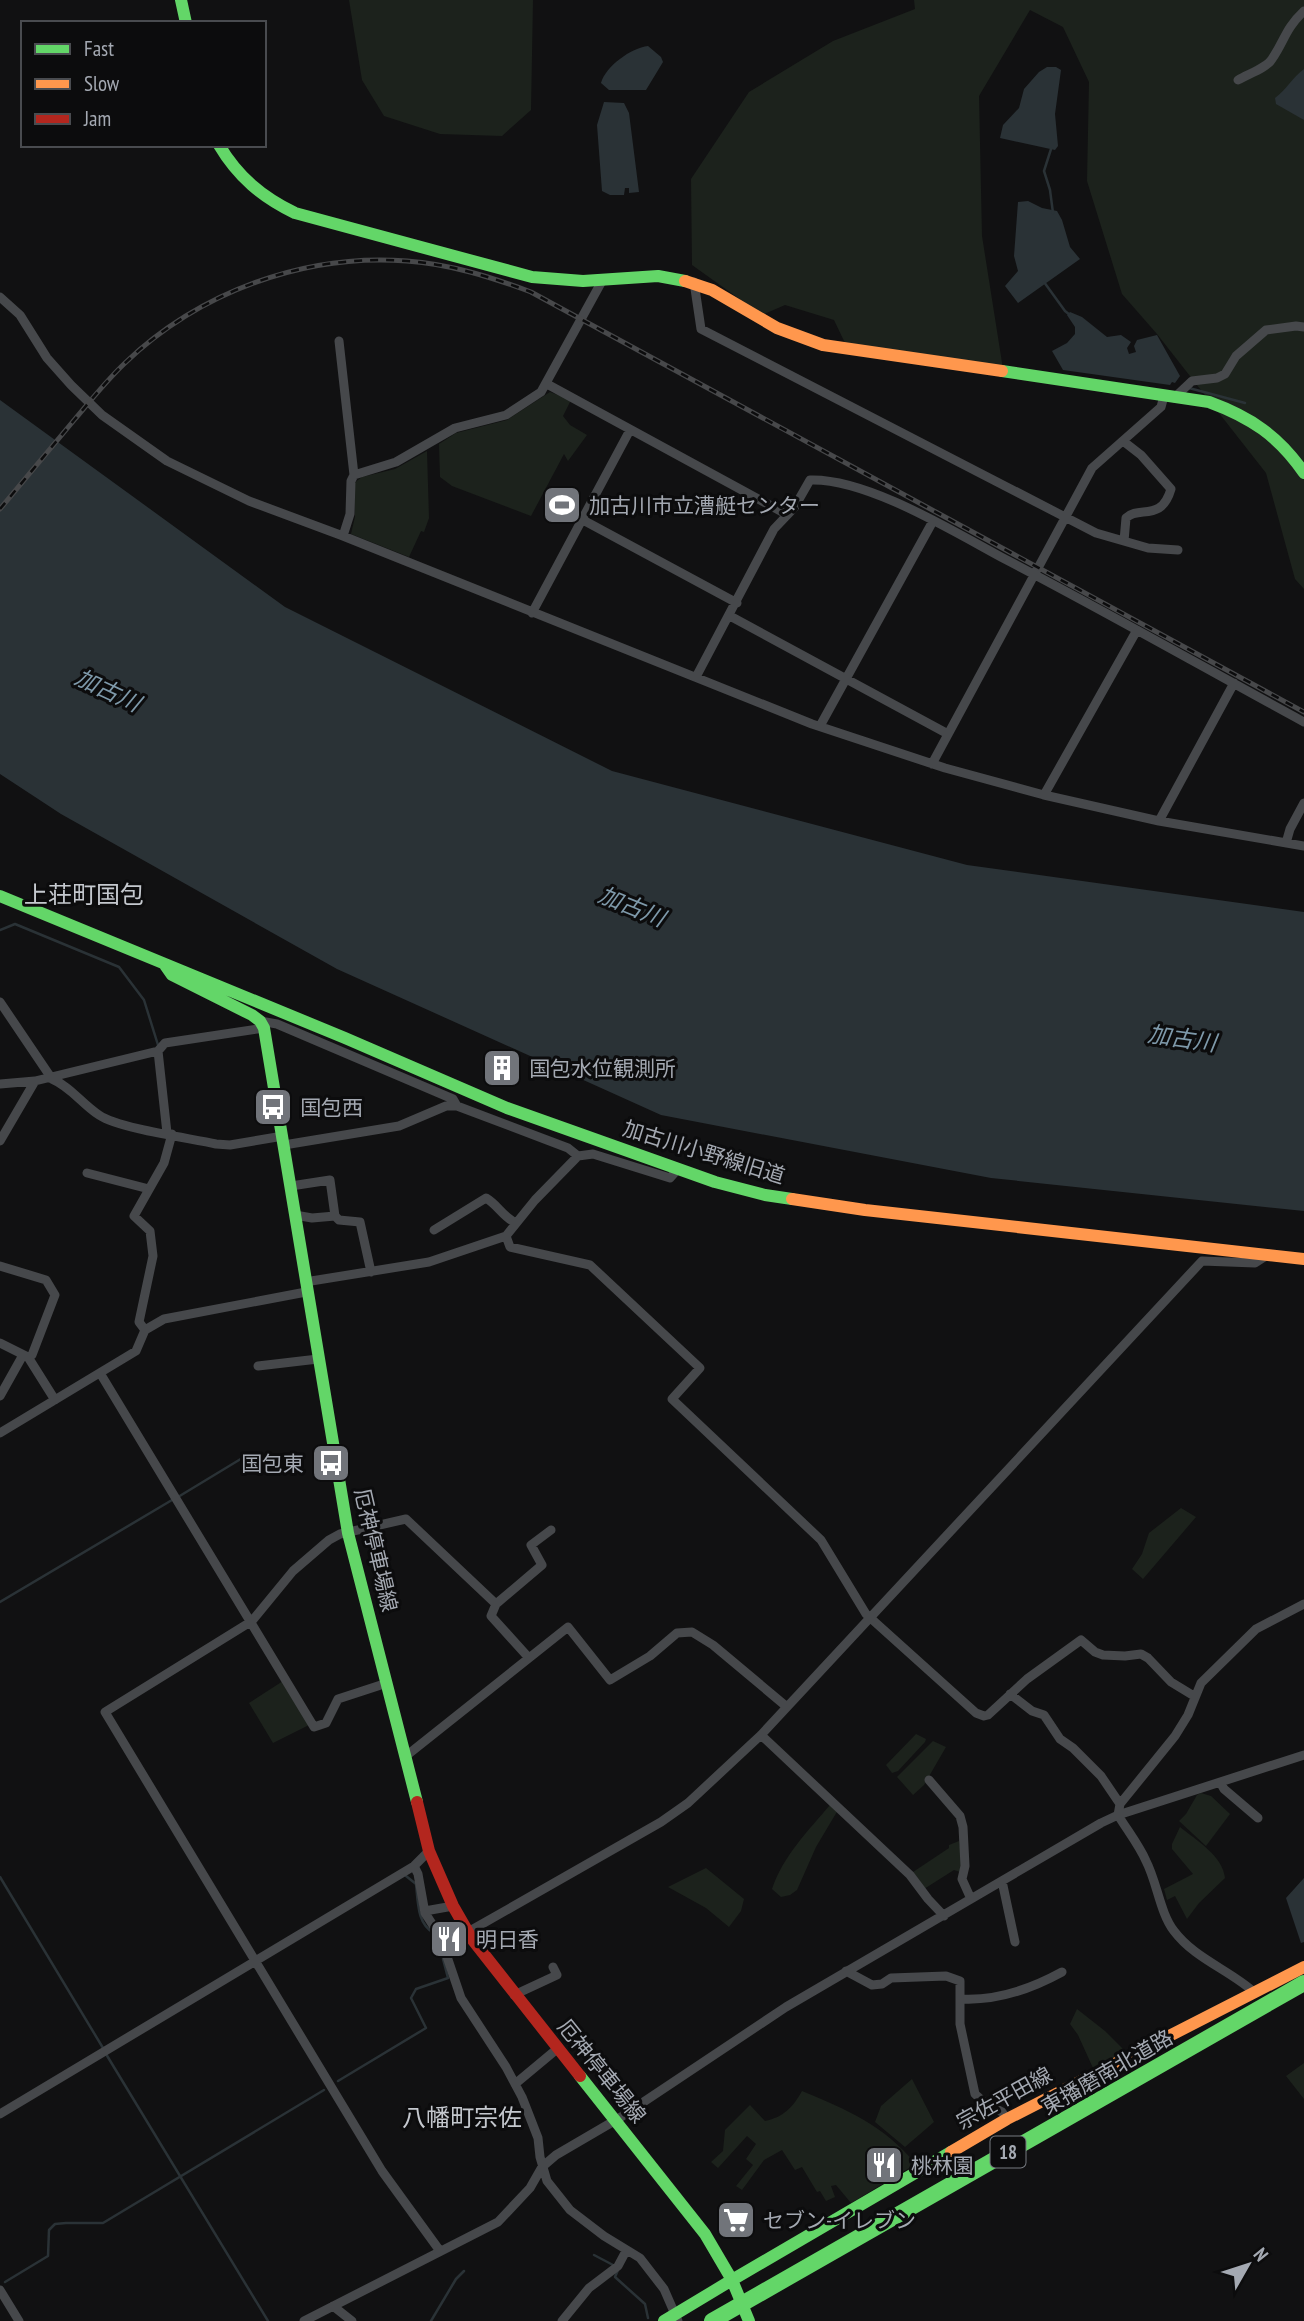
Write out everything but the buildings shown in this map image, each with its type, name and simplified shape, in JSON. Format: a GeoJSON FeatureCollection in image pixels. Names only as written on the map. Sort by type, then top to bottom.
{"type":"FeatureCollection","features":[{"type":"Feature","properties":{"kind":"main road"},"geometry":{"type":"LineString","coordinates":[[181,0],[186,21]]}},
{"type":"Feature","properties":{"kind":"main road"},"geometry":{"type":"LineString","coordinates":[[220,147],[240,177],[252,188],[265,198],[295,213],[532,277],[602,281],[658,276],[694,282],[777,328],[823,345],[1209,402],[1238,412],[1279,438],[1304,473]]}},
{"type":"Feature","properties":{"kind":"main road"},"geometry":{"type":"LineString","coordinates":[[0,896],[165,965],[172,975],[262,1025]]}},
{"type":"Feature","properties":{"kind":"main road","name":"加古川小野線旧道"},"geometry":{"type":"LineString","coordinates":[[165,965],[345,1038],[506,1108],[677,1170],[765,1195],[865,1210],[1304,1259]]}},
{"type":"Feature","properties":{"kind":"main road","name":"厄神停車場線"},"geometry":{"type":"LineString","coordinates":[[262,1025],[348,1533],[429,1850],[453,1906],[468,1932],[514,1995],[705,2234],[732,2280],[749,2321]]}},
{"type":"Feature","properties":{"kind":"main road","name":"宗佐平田線"},"geometry":{"type":"LineString","coordinates":[[673,2319],[732,2280],[1007,2119],[1304,1967]]}},
{"type":"Feature","properties":{"kind":"main road","name":"東播磨南北道路"},"geometry":{"type":"LineString","coordinates":[[712,2321],[1304,1983]]}},
{"type":"Feature","properties":{"kind":"main road","name":"東播磨南北道路"},"geometry":{"type":"LineString","coordinates":[[727,2321],[1304,1992]]}},
{"type":"Feature","properties":{"kind":"street"},"geometry":{"type":"LineString","coordinates":[[1238,80],[1272,61],[1283,36],[1304,11]]}},
{"type":"Feature","properties":{"kind":"street"},"geometry":{"type":"LineString","coordinates":[[354,475],[396,462],[455,428],[506,415],[541,392],[602,281]]}},
{"type":"Feature","properties":{"kind":"street"},"geometry":{"type":"LineString","coordinates":[[694,282],[701,329],[1063,518],[1096,533],[1124,541],[1160,550],[1178,550]]}},
{"type":"Feature","properties":{"kind":"street"},"geometry":{"type":"LineString","coordinates":[[0,297],[20,315],[47,358],[71,385],[116,426],[167,461],[249,501],[820,726],[932,764],[1044,795],[1159,821],[1304,846]]}},
{"type":"Feature","properties":{"kind":"street"},"geometry":{"type":"LineString","coordinates":[[932,764],[1092,468],[1169,397],[1192,381],[1200,382],[1225,374],[1236,356],[1266,330],[1304,327]]}},
{"type":"Feature","properties":{"kind":"street"},"geometry":{"type":"LineString","coordinates":[[340,341],[354,475],[351,481],[350,514],[343,536]]}},
{"type":"Feature","properties":{"kind":"street"},"geometry":{"type":"LineString","coordinates":[[547,384],[786,514]]}},
{"type":"Feature","properties":{"kind":"street"},"geometry":{"type":"LineString","coordinates":[[532,613],[630,429]]}},
{"type":"Feature","properties":{"kind":"street"},"geometry":{"type":"LineString","coordinates":[[1123,441],[1141,455],[1171,489],[1160,507],[1144,514],[1134,513],[1126,518],[1124,541]]}},
{"type":"Feature","properties":{"kind":"street"},"geometry":{"type":"LineString","coordinates":[[696,677],[774,529],[794,508],[810,480],[817,480],[838,482],[878,496],[933,521],[1304,722]]}},
{"type":"Feature","properties":{"kind":"street"},"geometry":{"type":"LineString","coordinates":[[583,520],[737,603]]}},
{"type":"Feature","properties":{"kind":"street"},"geometry":{"type":"LineString","coordinates":[[820,726],[933,521]]}},
{"type":"Feature","properties":{"kind":"street"},"geometry":{"type":"LineString","coordinates":[[730,616],[948,734]]}},
{"type":"Feature","properties":{"kind":"street"},"geometry":{"type":"LineString","coordinates":[[1044,795],[1136,630]]}},
{"type":"Feature","properties":{"kind":"street"},"geometry":{"type":"LineString","coordinates":[[1159,821],[1234,683]]}},
{"type":"Feature","properties":{"kind":"street"},"geometry":{"type":"LineString","coordinates":[[1286,843],[1304,803]]}},
{"type":"Feature","properties":{"kind":"street"},"geometry":{"type":"LineString","coordinates":[[0,1002],[52,1079],[60,1082],[101,1116],[170,1134],[230,1144],[399,1126],[446,1106],[457,1106],[568,1148],[578,1156]]}},
{"type":"Feature","properties":{"kind":"street"},"geometry":{"type":"LineString","coordinates":[[0,1084],[52,1079],[158,1051],[165,1043],[277,1024],[453,1099],[457,1106]]}},
{"type":"Feature","properties":{"kind":"street"},"geometry":{"type":"LineString","coordinates":[[145,1330],[139,1322],[153,1256],[150,1231],[134,1216],[164,1163],[170,1134],[158,1051]]}},
{"type":"Feature","properties":{"kind":"street"},"geometry":{"type":"LineString","coordinates":[[0,1141],[35,1082]]}},
{"type":"Feature","properties":{"kind":"street"},"geometry":{"type":"LineString","coordinates":[[0,1433],[136,1351],[145,1330],[164,1319],[371,1272],[429,1262],[506,1236],[578,1156],[593,1154],[670,1178],[677,1170]]}},
{"type":"Feature","properties":{"kind":"street"},"geometry":{"type":"LineString","coordinates":[[87,1173],[149,1189]]}},
{"type":"Feature","properties":{"kind":"street"},"geometry":{"type":"LineString","coordinates":[[291,1186],[330,1180],[335,1216],[339,1220],[360,1222],[371,1272]]}},
{"type":"Feature","properties":{"kind":"street"},"geometry":{"type":"LineString","coordinates":[[434,1230],[486,1198],[493,1202],[506,1219],[516,1223]]}},
{"type":"Feature","properties":{"kind":"street"},"geometry":{"type":"LineString","coordinates":[[295,1215],[312,1218],[335,1216]]}},
{"type":"Feature","properties":{"kind":"street"},"geometry":{"type":"LineString","coordinates":[[506,1236],[510,1247],[590,1265],[700,1368],[672,1399],[712,1440],[821,1540],[871,1619],[976,1713],[988,1715],[1010,1693],[1081,1640],[1103,1655],[1141,1654],[1171,1682],[1194,1696]]}},
{"type":"Feature","properties":{"kind":"street"},"geometry":{"type":"LineString","coordinates":[[468,1932],[662,1822],[685,1805],[761,1735],[1202,1261],[1255,1263],[1270,1254]]}},
{"type":"Feature","properties":{"kind":"street"},"geometry":{"type":"LineString","coordinates":[[0,1266],[46,1280],[55,1295],[32,1355],[26,1356],[0,1396]]}},
{"type":"Feature","properties":{"kind":"street"},"geometry":{"type":"LineString","coordinates":[[0,1343],[26,1356],[55,1400]]}},
{"type":"Feature","properties":{"kind":"street"},"geometry":{"type":"LineString","coordinates":[[258,1366],[318,1359]]}},
{"type":"Feature","properties":{"kind":"street"},"geometry":{"type":"LineString","coordinates":[[100,1373],[314,1727],[326,1723],[338,1699],[387,1683]]}},
{"type":"Feature","properties":{"kind":"street"},"geometry":{"type":"LineString","coordinates":[[440,2251],[382,2171],[105,1712],[252,1622],[293,1571],[329,1540],[348,1533],[406,1519],[496,1604]]}},
{"type":"Feature","properties":{"kind":"street"},"geometry":{"type":"LineString","coordinates":[[529,1658],[491,1616],[496,1604],[541,1565],[531,1545],[551,1530]]}},
{"type":"Feature","properties":{"kind":"street"},"geometry":{"type":"LineString","coordinates":[[1255,1993],[1195,1951],[1175,1932],[1167,1920],[1146,1859],[1118,1815],[1120,1804],[1175,1736],[1188,1715],[1201,1682],[1256,1629],[1304,1604]]}},
{"type":"Feature","properties":{"kind":"street"},"geometry":{"type":"LineString","coordinates":[[406,1756],[568,1627],[610,1680],[650,1656],[677,1633],[692,1632],[713,1645],[786,1707]]}},
{"type":"Feature","properties":{"kind":"street"},"geometry":{"type":"LineString","coordinates":[[1010,1693],[1032,1711],[1044,1715],[1060,1739],[1101,1776],[1120,1804]]}},
{"type":"Feature","properties":{"kind":"street"},"geometry":{"type":"LineString","coordinates":[[761,1735],[910,1875],[944,1916]]}},
{"type":"Feature","properties":{"kind":"street"},"geometry":{"type":"LineString","coordinates":[[304,2321],[498,2222],[530,2188],[542,2166],[556,2155],[846,1971],[1118,1815],[1304,1755]]}},
{"type":"Feature","properties":{"kind":"street"},"geometry":{"type":"LineString","coordinates":[[929,1780],[960,1816],[965,1866],[961,1879],[971,1899]]}},
{"type":"Feature","properties":{"kind":"street"},"geometry":{"type":"LineString","coordinates":[[1220,1782],[1224,1790],[1253,1817],[1258,1818]]}},
{"type":"Feature","properties":{"kind":"street"},"geometry":{"type":"LineString","coordinates":[[0,2114],[414,1866],[429,1850]]}},
{"type":"Feature","properties":{"kind":"street"},"geometry":{"type":"LineString","coordinates":[[414,1866],[425,1911],[440,1936],[461,1998],[515,2084],[538,2138],[547,2181],[570,2210],[626,2251],[640,2258],[664,2289],[673,2319]]}},
{"type":"Feature","properties":{"kind":"street"},"geometry":{"type":"LineString","coordinates":[[1002,1881],[1015,1942]]}},
{"type":"Feature","properties":{"kind":"street"},"geometry":{"type":"LineString","coordinates":[[425,1911],[453,1906]]}},
{"type":"Feature","properties":{"kind":"street"},"geometry":{"type":"LineString","coordinates":[[514,1995],[557,1975],[553,1967]]}},
{"type":"Feature","properties":{"kind":"street"},"geometry":{"type":"LineString","coordinates":[[846,1971],[872,1985],[882,1984],[891,1978],[946,1976],[960,1981],[960,2024],[975,2094],[1002,2112],[1007,2119]]}},
{"type":"Feature","properties":{"kind":"street"},"geometry":{"type":"LineString","coordinates":[[961,2000],[1009,1994],[1034,1986],[1062,1972]]}},
{"type":"Feature","properties":{"kind":"street"},"geometry":{"type":"LineString","coordinates":[[515,2084],[558,2049]]}},
{"type":"Feature","properties":{"kind":"street"},"geometry":{"type":"LineString","coordinates":[[562,2321],[589,2288],[618,2266],[626,2251]]}},
{"type":"Feature","properties":{"kind":"street"},"geometry":{"type":"LineString","coordinates":[[0,2290],[19,2321]]}},
{"type":"Feature","properties":{"kind":"street"},"geometry":{"type":"LineString","coordinates":[[333,2306],[352,2321]]}},
{"type":"Feature","properties":{"kind":"shaded area"},"geometry":{"type":"Polygon","coordinates":[[[349,0],[533,0],[531,110],[502,136],[440,134],[384,116],[362,80],[349,0]]]}},
{"type":"Feature","properties":{"kind":"shaded area"},"geometry":{"type":"Polygon","coordinates":[[[914,0],[1304,0],[1304,589],[1295,579],[1266,473],[1157,334],[1122,294],[1087,181],[1089,82],[1063,27],[1030,10],[979,96],[982,236],[1003,369],[845,343],[834,320],[785,305],[762,315],[692,265],[691,179],[749,92],[833,41],[915,9],[914,0]]]}},
{"type":"Feature","properties":{"kind":"shaded area"},"geometry":{"type":"Polygon","coordinates":[[[550,392],[571,400],[563,416],[570,425],[587,435],[568,461],[564,454],[531,516],[452,486],[440,477],[439,444],[456,433],[507,420],[550,392]]]}},
{"type":"Feature","properties":{"kind":"shaded area"},"geometry":{"type":"Polygon","coordinates":[[[427,451],[429,518],[409,557],[351,534],[355,517],[354,483],[362,477],[395,469],[427,451]]]}},
{"type":"Feature","properties":{"kind":"shaded area"},"geometry":{"type":"Polygon","coordinates":[[[1181,1508],[1196,1517],[1143,1579],[1132,1569],[1142,1554],[1149,1533],[1181,1508]]]}},
{"type":"Feature","properties":{"kind":"shaded area"},"geometry":{"type":"Polygon","coordinates":[[[283,1681],[309,1725],[273,1743],[249,1703],[283,1681]]]}},
{"type":"Feature","properties":{"kind":"shaded area"},"geometry":{"type":"Polygon","coordinates":[[[916,1734],[926,1739],[925,1742],[898,1771],[892,1773],[886,1765],[916,1734]]]}},
{"type":"Feature","properties":{"kind":"shaded area"},"geometry":{"type":"Polygon","coordinates":[[[933,1741],[946,1747],[924,1785],[913,1795],[897,1777],[933,1741]]]}},
{"type":"Feature","properties":{"kind":"shaded area"},"geometry":{"type":"Polygon","coordinates":[[[1201,1793],[1211,1796],[1230,1814],[1206,1846],[1179,1821],[1201,1793]]]}},
{"type":"Feature","properties":{"kind":"shaded area"},"geometry":{"type":"Polygon","coordinates":[[[830,1805],[838,1810],[816,1847],[797,1890],[781,1897],[772,1889],[777,1877],[797,1844],[830,1805]]]}},
{"type":"Feature","properties":{"kind":"shaded area"},"geometry":{"type":"Polygon","coordinates":[[[1180,1827],[1214,1856],[1225,1878],[1187,1919],[1175,1896],[1167,1900],[1164,1889],[1193,1874],[1172,1849],[1180,1827]]]}},
{"type":"Feature","properties":{"kind":"shaded area"},"geometry":{"type":"Polygon","coordinates":[[[959,1841],[962,1860],[960,1872],[954,1870],[924,1889],[913,1872],[949,1848],[949,1845],[959,1841]]]}},
{"type":"Feature","properties":{"kind":"shaded area"},"geometry":{"type":"Polygon","coordinates":[[[706,1868],[744,1899],[741,1911],[729,1927],[706,1908],[668,1887],[706,1868]]]}},
{"type":"Feature","properties":{"kind":"shaded area"},"geometry":{"type":"Polygon","coordinates":[[[1077,2009],[1105,2031],[1124,2053],[1093,2068],[1070,2024],[1077,2009]]]}},
{"type":"Feature","properties":{"kind":"shaded area"},"geometry":{"type":"Polygon","coordinates":[[[1304,2063],[1304,2099],[1286,2076],[1304,2063]]]}},
{"type":"Feature","properties":{"kind":"shaded area"},"geometry":{"type":"Polygon","coordinates":[[[912,2079],[934,2122],[905,2147],[875,2122],[881,2106],[912,2079]]]}},
{"type":"Feature","properties":{"kind":"shaded area"},"geometry":{"type":"Polygon","coordinates":[[[802,2091],[864,2120],[904,2150],[916,2164],[851,2203],[836,2185],[831,2186],[835,2197],[826,2201],[820,2191],[817,2192],[802,2167],[795,2170],[782,2150],[764,2160],[742,2190],[736,2186],[753,2165],[746,2159],[756,2144],[747,2136],[718,2168],[711,2162],[723,2151],[725,2130],[750,2105],[765,2121],[778,2117],[802,2091]]]}},
{"type":"Feature","properties":{"kind":"water"},"geometry":{"type":"Polygon","coordinates":[[[648,46],[663,62],[646,90],[609,90],[601,83],[608,70],[620,59],[634,50],[648,46]]]}},
{"type":"Feature","properties":{"kind":"water"},"geometry":{"type":"Polygon","coordinates":[[[1047,67],[1061,70],[1055,114],[1058,146],[1055,150],[1000,138],[1003,125],[1019,108],[1024,89],[1047,67]]]}},
{"type":"Feature","properties":{"kind":"water"},"geometry":{"type":"Polygon","coordinates":[[[1304,69],[1304,120],[1276,104],[1275,98],[1304,69]]]}},
{"type":"Feature","properties":{"kind":"water"},"geometry":{"type":"Polygon","coordinates":[[[604,102],[624,103],[629,113],[639,192],[629,193],[629,188],[625,188],[624,195],[610,195],[602,191],[597,125],[604,102]]]}},
{"type":"Feature","properties":{"kind":"water"},"geometry":{"type":"Polygon","coordinates":[[[1028,201],[1057,211],[1070,247],[1080,259],[1018,303],[1005,286],[1018,271],[1014,256],[1018,202],[1028,201]]]}},
{"type":"Feature","properties":{"kind":"water"},"geometry":{"type":"Polygon","coordinates":[[[1070,312],[1082,317],[1107,337],[1121,335],[1131,342],[1127,348],[1129,354],[1136,352],[1134,346],[1137,340],[1157,335],[1180,376],[1170,385],[1063,370],[1052,351],[1067,343],[1075,334],[1075,327],[1067,315],[1070,312]]]}},
{"type":"Feature","properties":{"kind":"water","name":"加古川"},"geometry":{"type":"Polygon","coordinates":[[[0,400],[285,607],[612,771],[967,865],[1304,912],[1304,1211],[991,1178],[661,1115],[337,969],[61,814],[0,774],[0,400]]]}},
{"type":"Feature","properties":{"kind":"water"},"geometry":{"type":"Polygon","coordinates":[[[1304,1878],[1304,1942],[1301,1943],[1286,1898],[1304,1878]]]}},
{"type":"Feature","properties":{"kind":"waterway"},"geometry":{"type":"LineString","coordinates":[[1051,149],[1044,171],[1053,213]]}},
{"type":"Feature","properties":{"kind":"waterway"},"geometry":{"type":"LineString","coordinates":[[1044,282],[1070,315]]}},
{"type":"Feature","properties":{"kind":"waterway"},"geometry":{"type":"LineString","coordinates":[[1189,388],[1245,403]]}},
{"type":"Feature","properties":{"kind":"waterway"},"geometry":{"type":"LineString","coordinates":[[0,930],[15,924],[119,967],[144,1000],[158,1045]]}},
{"type":"Feature","properties":{"kind":"waterway"},"geometry":{"type":"LineString","coordinates":[[178,1497],[244,1457]]}},
{"type":"Feature","properties":{"kind":"waterway"},"geometry":{"type":"LineString","coordinates":[[0,1602],[172,1500]]}},
{"type":"Feature","properties":{"kind":"waterway"},"geometry":{"type":"LineString","coordinates":[[406,1876],[416,1884],[421,1918],[434,1933]]}},
{"type":"Feature","properties":{"kind":"waterway"},"geometry":{"type":"LineString","coordinates":[[0,1877],[103,2048]]}},
{"type":"Feature","properties":{"kind":"waterway"},"geometry":{"type":"LineString","coordinates":[[338,2081],[426,2028],[411,1998],[416,1989],[448,1978],[443,1959]]}},
{"type":"Feature","properties":{"kind":"waterway"},"geometry":{"type":"LineString","coordinates":[[106,2054],[268,2321]]}},
{"type":"Feature","properties":{"kind":"waterway"},"geometry":{"type":"LineString","coordinates":[[5,2282],[48,2256],[49,2230],[55,2224],[103,2223],[324,2090]]}},
{"type":"Feature","properties":{"kind":"waterway"},"geometry":{"type":"LineString","coordinates":[[594,2255],[613,2265]]}},
{"type":"Feature","properties":{"kind":"waterway"},"geometry":{"type":"LineString","coordinates":[[618,2270],[615,2277],[645,2304],[648,2318]]}},
{"type":"Feature","properties":{"kind":"waterway"},"geometry":{"type":"LineString","coordinates":[[431,2321],[456,2279],[464,2271]]}},
{"type":"Feature","properties":{"kind":"railway"},"geometry":{"type":"LineString","coordinates":[[0,509],[93,397],[125,363],[154,338],[220,297],[292,271],[330,264],[369,260],[439,265],[486,276],[531,292],[1304,712]]}},
{"type":"Feature","properties":{"kind":"traffic: fast"},"geometry":{"type":"LineString","coordinates":[[181,0],[186,21]]}},
{"type":"Feature","properties":{"kind":"traffic: fast"},"geometry":{"type":"LineString","coordinates":[[220,147],[234,167],[252,185],[295,213],[532,277],[583,281],[658,276],[685,281]]}},
{"type":"Feature","properties":{"kind":"traffic: fast"},"geometry":{"type":"LineString","coordinates":[[1002,371],[1209,402],[1238,414],[1262,429],[1284,448],[1304,473]]}},
{"type":"Feature","properties":{"kind":"traffic: fast"},"geometry":{"type":"LineString","coordinates":[[0,896],[507,1108],[715,1182],[792,1199]]}},
{"type":"Feature","properties":{"kind":"traffic: fast"},"geometry":{"type":"LineString","coordinates":[[165,965],[172,975],[252,1015],[264,1028],[348,1533],[417,1802]]}},
{"type":"Feature","properties":{"kind":"traffic: fast"},"geometry":{"type":"LineString","coordinates":[[712,2321],[1304,1983]]}},
{"type":"Feature","properties":{"kind":"traffic: fast"},"geometry":{"type":"LineString","coordinates":[[580,2076],[705,2234],[732,2280],[951,2152]]}},
{"type":"Feature","properties":{"kind":"traffic: fast"},"geometry":{"type":"LineString","coordinates":[[664,2321],[732,2280],[749,2321]]}},
{"type":"Feature","properties":{"kind":"traffic: slow"},"geometry":{"type":"LineString","coordinates":[[685,281],[712,290],[777,328],[823,345],[1002,371]]}},
{"type":"Feature","properties":{"kind":"traffic: slow"},"geometry":{"type":"LineString","coordinates":[[792,1199],[865,1210],[1304,1259]]}},
{"type":"Feature","properties":{"kind":"traffic: slow"},"geometry":{"type":"LineString","coordinates":[[951,2152],[1007,2119],[1304,1967]]}},
{"type":"Feature","properties":{"kind":"traffic: jam"},"geometry":{"type":"LineString","coordinates":[[417,1802],[429,1851],[453,1906],[472,1939],[580,2076]]}},
{"type":"Feature","properties":{"kind":"place","name":"加古川市立漕艇センター"},"geometry":{"type":"Point","coordinates":[562,505]}},
{"type":"Feature","properties":{"kind":"place","name":"国包水位観測所"},"geometry":{"type":"Point","coordinates":[502,1068]}},
{"type":"Feature","properties":{"kind":"place","name":"国包西"},"geometry":{"type":"Point","coordinates":[273,1107]}},
{"type":"Feature","properties":{"kind":"place","name":"国包東"},"geometry":{"type":"Point","coordinates":[331,1463]}},
{"type":"Feature","properties":{"kind":"place","name":"明日香"},"geometry":{"type":"Point","coordinates":[449,1939]}},
{"type":"Feature","properties":{"kind":"place","name":"桃林園"},"geometry":{"type":"Point","coordinates":[884,2165]}},
{"type":"Feature","properties":{"kind":"place","name":"セブン-イレブン"},"geometry":{"type":"Point","coordinates":[736,2220]}},
{"type":"Feature","properties":{"kind":"district","name":"上荘町国包"},"geometry":{"type":"Point","coordinates":[84,894]}},
{"type":"Feature","properties":{"kind":"district","name":"八幡町宗佐"},"geometry":{"type":"Point","coordinates":[462,2117]}}]}
